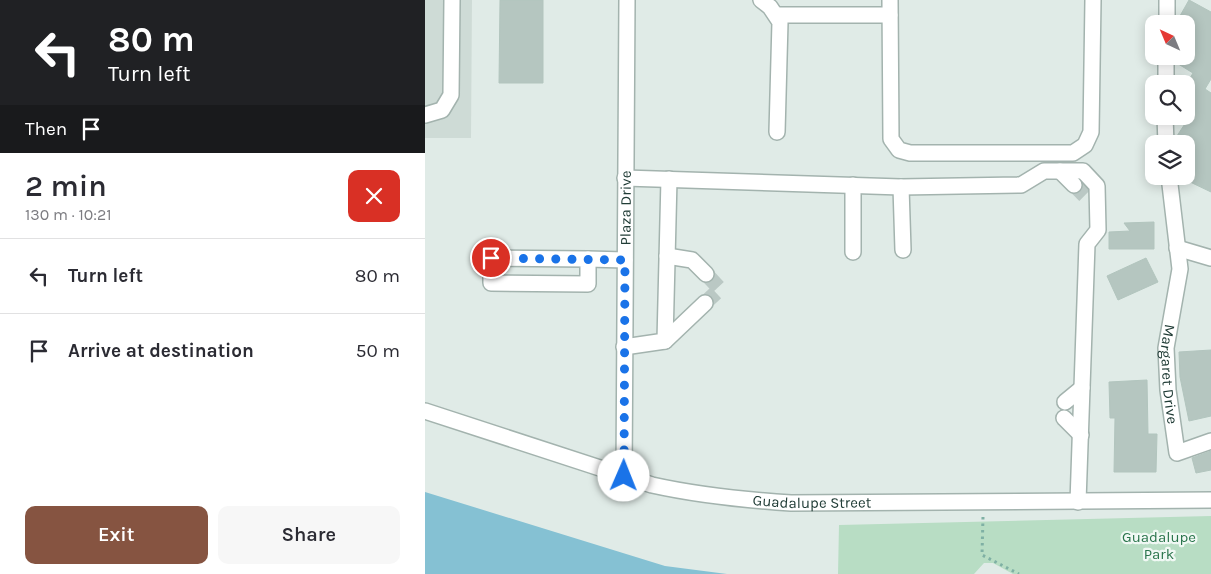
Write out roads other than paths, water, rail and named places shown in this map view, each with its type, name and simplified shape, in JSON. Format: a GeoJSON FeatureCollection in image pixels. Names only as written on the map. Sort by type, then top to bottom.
{"type":"FeatureCollection","features":[{"type":"Feature","properties":{"kind":"street"},"geometry":{"type":"LineString","coordinates":[[425,114],[442,110],[451,95],[452,0]]}},
{"type":"Feature","properties":{"kind":"street","name":"Plaza Drive"},"geometry":{"type":"LineString","coordinates":[[624,476],[627,0]]}},
{"type":"Feature","properties":{"kind":"street"},"geometry":{"type":"LineString","coordinates":[[761,0],[770,7],[780,22],[777,132]]}},
{"type":"Feature","properties":{"kind":"street"},"geometry":{"type":"LineString","coordinates":[[776,15],[890,8],[891,139],[899,150],[910,153],[1073,153],[1085,145],[1091,132],[1093,0]]}},
{"type":"Feature","properties":{"kind":"street"},"geometry":{"type":"LineString","coordinates":[[1167,0],[1167,15]]}},
{"type":"Feature","properties":{"kind":"street"},"geometry":{"type":"LineString","coordinates":[[625,178],[901,187],[1021,185],[1044,171],[1083,171],[1097,186],[1098,230],[1087,244],[1078,502]]}},
{"type":"Feature","properties":{"kind":"street"},"geometry":{"type":"LineString","coordinates":[[1060,171],[1074,185]]}},
{"type":"Feature","properties":{"kind":"street"},"geometry":{"type":"LineString","coordinates":[[665,341],[669,179]]}},
{"type":"Feature","properties":{"kind":"street"},"geometry":{"type":"LineString","coordinates":[[853,185],[853,252]]}},
{"type":"Feature","properties":{"kind":"street","name":"Margaret Drive"},"geometry":{"type":"LineString","coordinates":[[1170,185],[1180,268],[1166,348],[1168,390],[1177,453],[1211,441]]}},
{"type":"Feature","properties":{"kind":"street"},"geometry":{"type":"LineString","coordinates":[[901,187],[903,250]]}},
{"type":"Feature","properties":{"kind":"street"},"geometry":{"type":"LineString","coordinates":[[1086,197],[1097,208]]}},
{"type":"Feature","properties":{"kind":"street"},"geometry":{"type":"LineString","coordinates":[[1177,248],[1211,258]]}},
{"type":"Feature","properties":{"kind":"street"},"geometry":{"type":"LineString","coordinates":[[667,256],[692,260],[706,274]]}},
{"type":"Feature","properties":{"kind":"street"},"geometry":{"type":"LineString","coordinates":[[588,259],[588,284],[491,283],[491,258],[588,259],[625,260]]}},
{"type":"Feature","properties":{"kind":"street"},"geometry":{"type":"LineString","coordinates":[[624,347],[665,341],[705,303]]}},
{"type":"Feature","properties":{"kind":"street"},"geometry":{"type":"LineString","coordinates":[[1065,402],[1082,388]]}},
{"type":"Feature","properties":{"kind":"street","name":"Guadalupe Street"},"geometry":{"type":"LineString","coordinates":[[425,411],[652,485],[674,490],[767,501],[791,503],[1211,500]]}},
{"type":"Feature","properties":{"kind":"street"},"geometry":{"type":"LineString","coordinates":[[1064,418],[1081,435]]}},
{"type":"Feature","properties":{"kind":"water"},"geometry":{"type":"Polygon","coordinates":[[[425,492],[665,566],[727,574],[425,574],[425,492]]]}},
{"type":"Feature","properties":{"kind":"tunnel"},"geometry":{"type":"LineString","coordinates":[[1074,185],[1086,197]]}},
{"type":"Feature","properties":{"kind":"tunnel"},"geometry":{"type":"LineString","coordinates":[[705,303],[720,289],[706,274]]}},
{"type":"Feature","properties":{"kind":"park label","name":"Guadalupe Park"},"geometry":{"type":"Point","coordinates":[1159,546]}}]}
